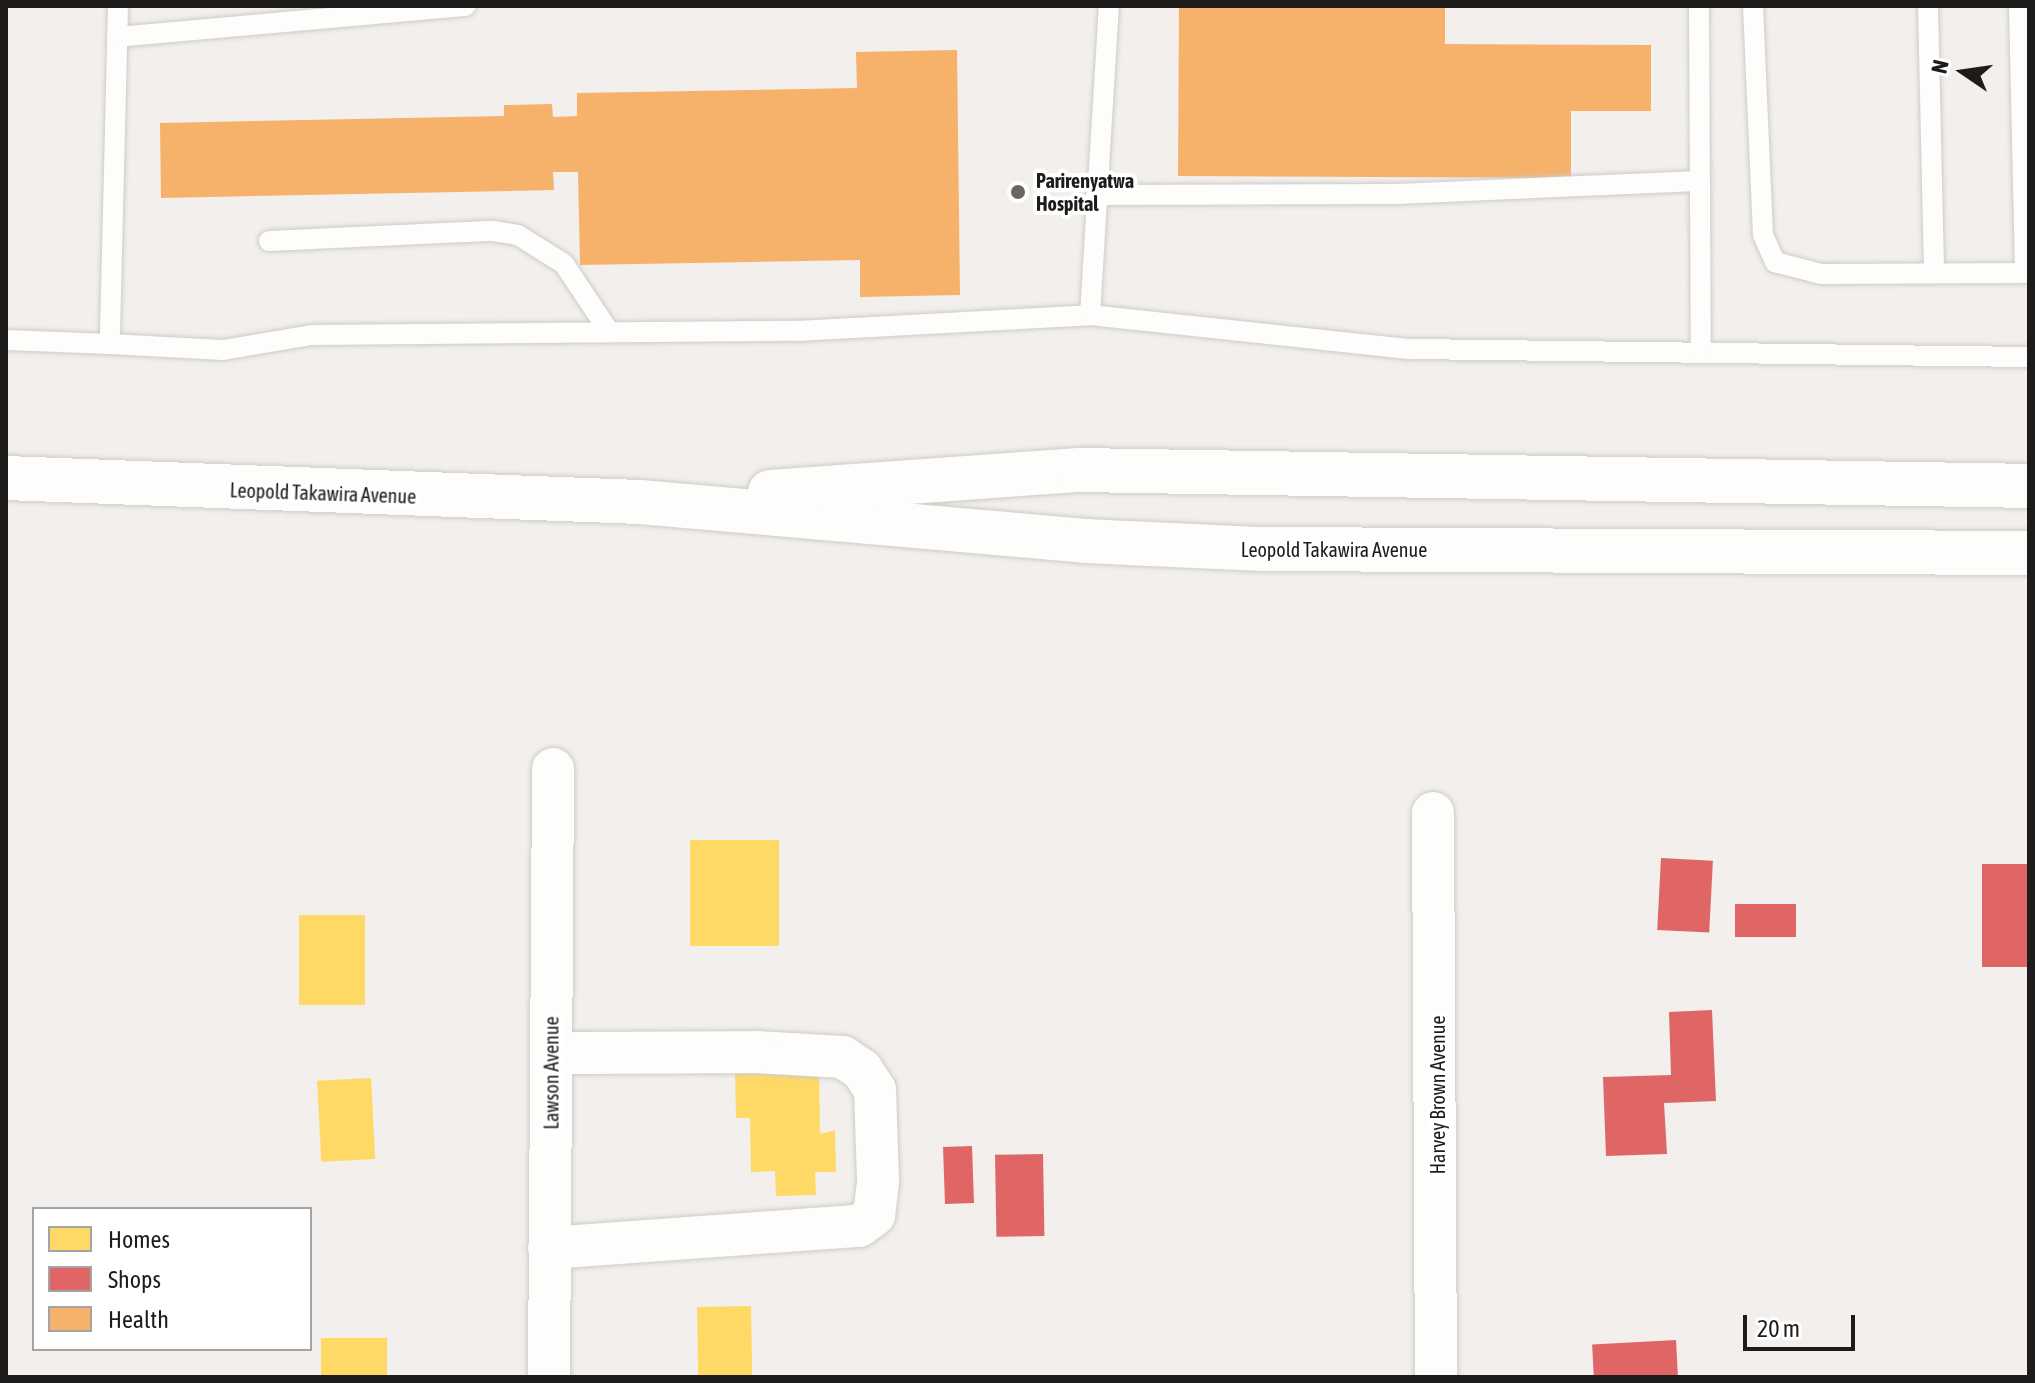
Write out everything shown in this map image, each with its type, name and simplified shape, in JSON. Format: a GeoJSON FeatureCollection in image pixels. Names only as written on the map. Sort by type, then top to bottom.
{"type":"FeatureCollection","features":[{"type":"Feature","properties":{"kind":"main road","name":"Leopold Takawira Avenue"},"geometry":{"type":"LineString","coordinates":[[640,502],[1079,470],[2029,486]]}},
{"type":"Feature","properties":{"kind":"main road","name":"Leopold Takawira Avenue"},"geometry":{"type":"LineString","coordinates":[[6,478],[640,502],[1085,541],[1264,549],[2029,553]]}},
{"type":"Feature","properties":{"kind":"street","name":"Lawson Avenue"},"geometry":{"type":"LineString","coordinates":[[549,1377],[553,769]]}},
{"type":"Feature","properties":{"kind":"street","name":"Harvey Brown Avenue"},"geometry":{"type":"LineString","coordinates":[[1433,813],[1436,1377]]}},
{"type":"Feature","properties":{"kind":"street"},"geometry":{"type":"LineString","coordinates":[[549,1248],[859,1226],[874,1215],[878,1180],[875,1090],[862,1070],[843,1057],[756,1052],[551,1053]]}},
{"type":"Feature","properties":{"kind":"lane"},"geometry":{"type":"LineString","coordinates":[[110,344],[118,6]]}},
{"type":"Feature","properties":{"kind":"lane"},"geometry":{"type":"LineString","coordinates":[[117,37],[466,6]]}},
{"type":"Feature","properties":{"kind":"lane"},"geometry":{"type":"LineString","coordinates":[[1090,315],[1109,6]]}},
{"type":"Feature","properties":{"kind":"lane"},"geometry":{"type":"LineString","coordinates":[[1699,6],[1701,350]]}},
{"type":"Feature","properties":{"kind":"lane"},"geometry":{"type":"LineString","coordinates":[[1753,6],[1763,235],[1775,262],[1821,274],[2027,273],[2019,6]]}},
{"type":"Feature","properties":{"kind":"lane"},"geometry":{"type":"LineString","coordinates":[[1928,6],[1934,273]]}},
{"type":"Feature","properties":{"kind":"lane"},"geometry":{"type":"LineString","coordinates":[[1096,195],[1398,194],[1698,181]]}},
{"type":"Feature","properties":{"kind":"lane"},"geometry":{"type":"LineString","coordinates":[[269,241],[493,231],[518,235],[564,264],[608,330]]}},
{"type":"Feature","properties":{"kind":"lane"},"geometry":{"type":"LineString","coordinates":[[6,340],[223,350],[312,335],[608,330],[813,331],[1090,315],[1410,349],[1701,350],[2029,357]]}},
{"type":"Feature","properties":{"kind":"building: Homes"},"geometry":{"type":"Polygon","coordinates":[[[690,840],[779,840],[779,946],[690,946],[690,840]]]}},
{"type":"Feature","properties":{"kind":"building: Homes"},"geometry":{"type":"Polygon","coordinates":[[[299,915],[365,915],[365,1005],[299,1005],[299,915]]]}},
{"type":"Feature","properties":{"kind":"building: Homes"},"geometry":{"type":"Polygon","coordinates":[[[819,1068],[820,1134],[835,1130],[836,1172],[815,1172],[816,1195],[776,1196],[775,1171],[751,1172],[750,1118],[736,1118],[735,1070],[819,1068]]]}},
{"type":"Feature","properties":{"kind":"building: Homes"},"geometry":{"type":"Polygon","coordinates":[[[371,1078],[375,1159],[321,1162],[317,1081],[371,1078]]]}},
{"type":"Feature","properties":{"kind":"building: Homes"},"geometry":{"type":"Polygon","coordinates":[[[751,1306],[752,1377],[698,1377],[697,1307],[751,1306]]]}},
{"type":"Feature","properties":{"kind":"building: Homes"},"geometry":{"type":"Polygon","coordinates":[[[321,1338],[387,1338],[387,1377],[321,1377],[321,1338]]]}},
{"type":"Feature","properties":{"kind":"building: Shops"},"geometry":{"type":"Polygon","coordinates":[[[1661,858],[1713,861],[1709,933],[1657,930],[1661,858]]]}},
{"type":"Feature","properties":{"kind":"building: Shops"},"geometry":{"type":"Polygon","coordinates":[[[1982,864],[2029,864],[2029,967],[1982,967],[1982,864]]]}},
{"type":"Feature","properties":{"kind":"building: Shops"},"geometry":{"type":"Polygon","coordinates":[[[1735,904],[1796,904],[1796,937],[1735,937],[1735,904]]]}},
{"type":"Feature","properties":{"kind":"building: Shops"},"geometry":{"type":"Polygon","coordinates":[[[1712,1010],[1716,1101],[1664,1103],[1667,1154],[1606,1156],[1603,1077],[1671,1075],[1669,1012],[1712,1010]]]}},
{"type":"Feature","properties":{"kind":"building: Shops"},"geometry":{"type":"Polygon","coordinates":[[[972,1146],[974,1203],[945,1204],[943,1147],[972,1146]]]}},
{"type":"Feature","properties":{"kind":"building: Shops"},"geometry":{"type":"Polygon","coordinates":[[[1043,1154],[1044,1236],[996,1237],[995,1155],[1043,1154]]]}},
{"type":"Feature","properties":{"kind":"building: Shops"},"geometry":{"type":"Polygon","coordinates":[[[1676,1340],[1678,1377],[1594,1377],[1592,1344],[1676,1340]]]}},
{"type":"Feature","properties":{"kind":"building: Health"},"geometry":{"type":"Polygon","coordinates":[[[1179,6],[1445,6],[1445,44],[1651,45],[1651,111],[1571,111],[1571,178],[1178,176],[1179,6]]]}},
{"type":"Feature","properties":{"kind":"building: Health"},"geometry":{"type":"Polygon","coordinates":[[[957,50],[960,295],[860,297],[860,260],[580,265],[578,172],[553,172],[554,190],[161,198],[160,123],[504,116],[504,105],[552,104],[553,117],[577,116],[577,93],[857,88],[856,52],[957,50]]]}},
{"type":"Feature","properties":{"kind":"place","name":"Parirenyatwa Hospital"},"geometry":{"type":"Point","coordinates":[1018,192]}}]}
